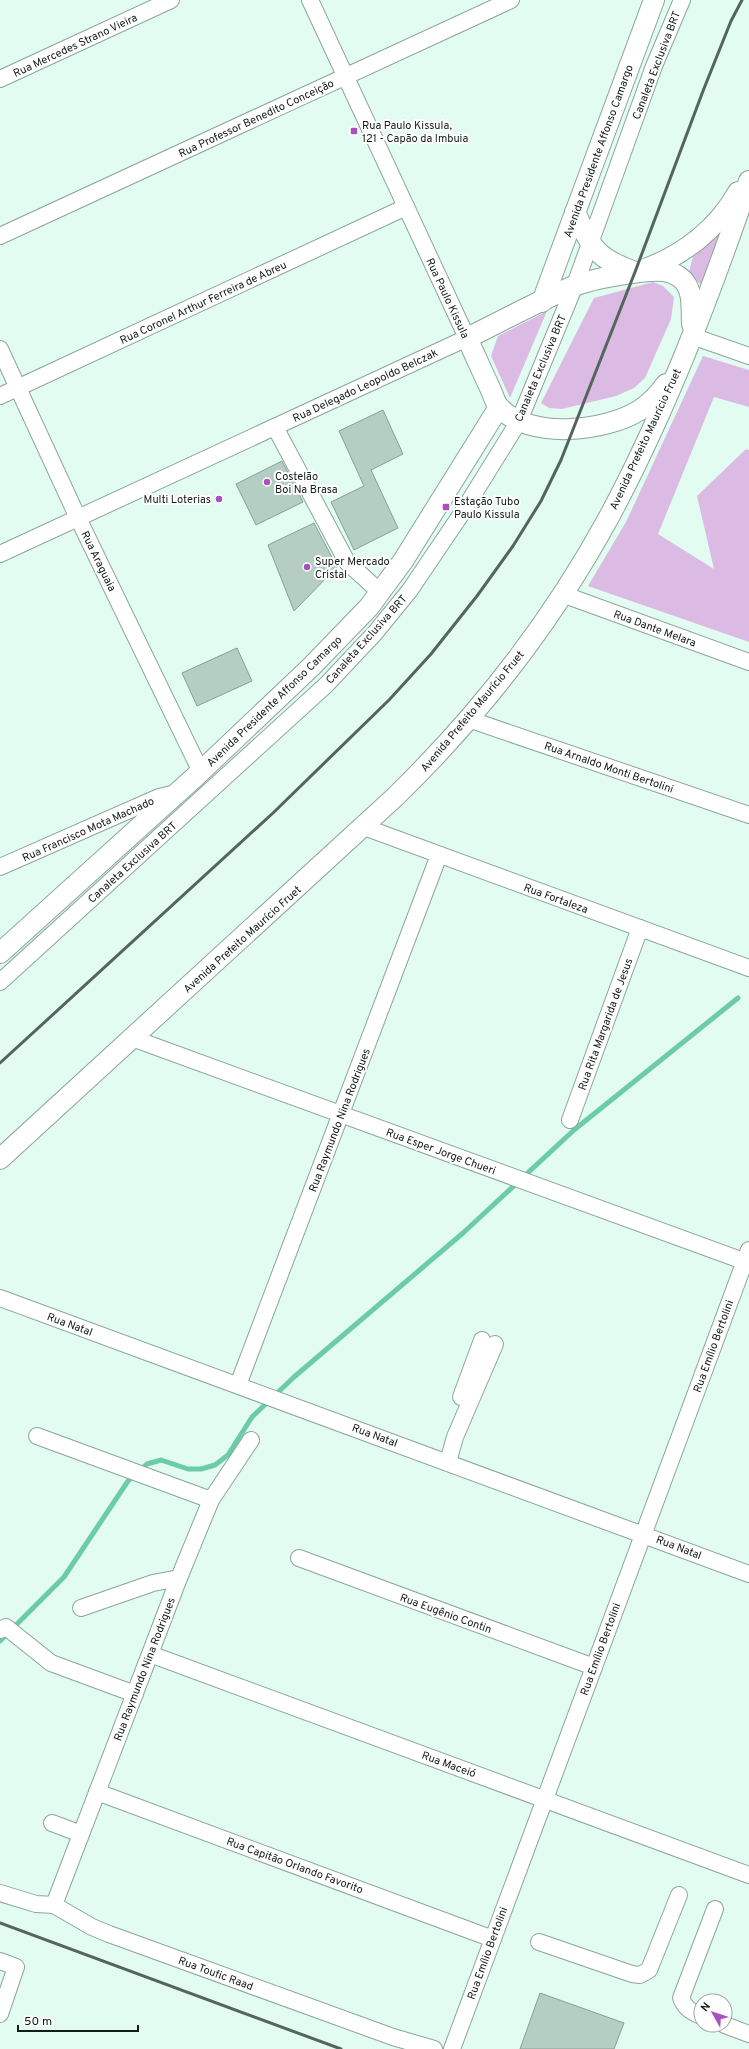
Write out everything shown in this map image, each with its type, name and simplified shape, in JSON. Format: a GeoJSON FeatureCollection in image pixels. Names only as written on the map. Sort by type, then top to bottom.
{"type":"FeatureCollection","features":[{"type":"Feature","properties":{"kind":"main road","name":"Avenida Presidente Affonso Camargo"},"geometry":{"type":"LineString","coordinates":[[542,302],[654,0]]}},
{"type":"Feature","properties":{"kind":"main road"},"geometry":{"type":"LineString","coordinates":[[575,212],[590,243],[603,258],[615,265],[635,272],[679,254],[701,237],[720,217],[734,199],[749,173]]}},
{"type":"Feature","properties":{"kind":"main road","name":"Avenida Prefeito Maurício Fruet"},"geometry":{"type":"LineString","coordinates":[[0,1159],[364,827],[420,772],[468,719],[520,654],[562,594],[604,525],[631,475],[692,336],[749,180]]}},
{"type":"Feature","properties":{"kind":"main road","name":"Rua Delegado Leopoldo Belczak"},"geometry":{"type":"LineString","coordinates":[[467,338],[575,285],[635,272],[664,271],[675,274],[684,281],[689,290],[691,299],[692,336]]}},
{"type":"Feature","properties":{"kind":"main road","name":"Rua Paulo Kissula"},"geometry":{"type":"LineString","coordinates":[[467,338],[499,407]]}},
{"type":"Feature","properties":{"kind":"main road"},"geometry":{"type":"LineString","coordinates":[[499,407],[519,421],[532,426],[551,430],[573,430],[625,417],[639,410],[652,400],[679,366]]}},
{"type":"Feature","properties":{"kind":"main road","name":"Avenida Presidente Affonso Camargo"},"geometry":{"type":"LineString","coordinates":[[0,953],[201,772],[321,658],[381,593],[403,561],[499,407]]}},
{"type":"Feature","properties":{"kind":"street","name":"Rua Mercedes Strano Vieira"},"geometry":{"type":"LineString","coordinates":[[0,79],[171,0]]}},
{"type":"Feature","properties":{"kind":"street","name":"Rua Paulo Kissula"},"geometry":{"type":"LineString","coordinates":[[310,0],[467,338]]}},
{"type":"Feature","properties":{"kind":"street","name":"Rua Professor Benedito Conceição"},"geometry":{"type":"LineString","coordinates":[[0,236],[512,0]]}},
{"type":"Feature","properties":{"kind":"street","name":"Canaleta Exclusiva BRT"},"geometry":{"type":"LineString","coordinates":[[0,982],[326,685],[375,633],[414,584],[460,516],[519,421],[575,285],[654,66],[682,0]]}},
{"type":"Feature","properties":{"kind":"street","name":"Rua Coronel Arthur Ferreira de Abreu"},"geometry":{"type":"LineString","coordinates":[[0,396],[406,207]]}},
{"type":"Feature","properties":{"kind":"street"},"geometry":{"type":"LineString","coordinates":[[692,336],[749,356]]}},
{"type":"Feature","properties":{"kind":"street","name":"Rua Delegado Leopoldo Belczak"},"geometry":{"type":"LineString","coordinates":[[0,554],[467,338]]}},
{"type":"Feature","properties":{"kind":"street","name":"Rua Araguaia"},"geometry":{"type":"LineString","coordinates":[[0,349],[78,518],[201,772]]}},
{"type":"Feature","properties":{"kind":"street"},"geometry":{"type":"LineString","coordinates":[[275,427],[347,562],[381,593]]}},
{"type":"Feature","properties":{"kind":"street","name":"Rua Dante Melara"},"geometry":{"type":"LineString","coordinates":[[562,594],[749,662]]}},
{"type":"Feature","properties":{"kind":"street","name":"Rua Arnaldo Monti Bertolini"},"geometry":{"type":"LineString","coordinates":[[468,719],[749,815]]}},
{"type":"Feature","properties":{"kind":"street","name":"Rua Francisco Mota Machado"},"geometry":{"type":"LineString","coordinates":[[2,861],[159,797],[176,793]]}},
{"type":"Feature","properties":{"kind":"street","name":"Rua Fortaleza"},"geometry":{"type":"LineString","coordinates":[[364,827],[749,968]]}},
{"type":"Feature","properties":{"kind":"street","name":"Rua Raymundo Nina Rodrigues"},"geometry":{"type":"LineString","coordinates":[[238,1385],[439,855]]}},
{"type":"Feature","properties":{"kind":"street","name":"Rua Rita Margarida de Jesus"},"geometry":{"type":"LineString","coordinates":[[570,1120],[640,928]]}},
{"type":"Feature","properties":{"kind":"street","name":"Rua Esper Jorge Chueri"},"geometry":{"type":"LineString","coordinates":[[132,1038],[530,1183],[748,1258]]}},
{"type":"Feature","properties":{"kind":"street","name":"Rua Emílio Bertolini"},"geometry":{"type":"LineString","coordinates":[[452,2049],[643,1534],[748,1258]]}},
{"type":"Feature","properties":{"kind":"street","name":"Rua Natal"},"geometry":{"type":"LineString","coordinates":[[0,1298],[749,1574]]}},
{"type":"Feature","properties":{"kind":"street"},"geometry":{"type":"LineString","coordinates":[[443,1460],[488,1342]]}},
{"type":"Feature","properties":{"kind":"street"},"geometry":{"type":"LineString","coordinates":[[37,1436],[211,1500]]}},
{"type":"Feature","properties":{"kind":"street","name":"Rua Raymundo Nina Rodrigues"},"geometry":{"type":"LineString","coordinates":[[54,1905],[134,1694],[211,1500],[251,1440]]}},
{"type":"Feature","properties":{"kind":"street","name":"Rua Eugênio Contin"},"geometry":{"type":"LineString","coordinates":[[299,1558],[594,1667]]}},
{"type":"Feature","properties":{"kind":"street"},"geometry":{"type":"LineString","coordinates":[[81,1608],[153,1583],[179,1578]]}},
{"type":"Feature","properties":{"kind":"street"},"geometry":{"type":"LineString","coordinates":[[3,1628],[19,1638],[51,1663],[134,1694]]}},
{"type":"Feature","properties":{"kind":"street","name":"Rua Maceió"},"geometry":{"type":"LineString","coordinates":[[150,1654],[749,1875]]}},
{"type":"Feature","properties":{"kind":"street","name":"Rua Capitão Orlando Favorito"},"geometry":{"type":"LineString","coordinates":[[97,1792],[493,1939]]}},
{"type":"Feature","properties":{"kind":"street"},"geometry":{"type":"LineString","coordinates":[[52,1823],[81,1834]]}},
{"type":"Feature","properties":{"kind":"street","name":"Rua Toufic Raad"},"geometry":{"type":"LineString","coordinates":[[0,1893],[31,1903],[54,1905],[92,1927],[109,1934],[393,2037],[434,2049]]}},
{"type":"Feature","properties":{"kind":"street"},"geometry":{"type":"LineString","coordinates":[[539,1942],[632,1974],[640,1974],[649,1970],[679,1895]]}},
{"type":"Feature","properties":{"kind":"street"},"geometry":{"type":"LineString","coordinates":[[693,2013],[684,2006],[681,1998],[715,1909]]}},
{"type":"Feature","properties":{"kind":"street"},"geometry":{"type":"LineString","coordinates":[[0,1961],[16,1967],[0,2014]]}},
{"type":"Feature","properties":{"kind":"street"},"geometry":{"type":"LineString","coordinates":[[733,2028],[749,2034]]}},
{"type":"Feature","properties":{"kind":"shaded area"},"geometry":{"type":"Polygon","coordinates":[[[726,228],[702,286],[689,272],[693,256],[726,228]]]}},
{"type":"Feature","properties":{"kind":"shaded area"},"geometry":{"type":"Polygon","coordinates":[[[653,282],[663,286],[674,297],[671,319],[645,378],[634,388],[616,396],[562,409],[549,408],[541,403],[594,298],[653,282]]]}},
{"type":"Feature","properties":{"kind":"shaded area"},"geometry":{"type":"Polygon","coordinates":[[[547,311],[510,398],[491,356],[498,336],[547,311]]]}},
{"type":"Feature","properties":{"kind":"shaded area"},"geometry":{"type":"Polygon","coordinates":[[[703,356],[749,370],[749,407],[714,397],[658,534],[714,569],[697,496],[746,449],[749,450],[749,642],[588,586],[626,522],[703,356]]]}},
{"type":"Feature","properties":{"kind":"building"},"geometry":{"type":"Polygon","coordinates":[[[383,410],[403,454],[371,470],[398,528],[354,550],[331,502],[364,486],[339,431],[383,410]]]}},
{"type":"Feature","properties":{"kind":"building"},"geometry":{"type":"Polygon","coordinates":[[[282,461],[303,502],[256,525],[236,484],[282,461]]]}},
{"type":"Feature","properties":{"kind":"building"},"geometry":{"type":"Polygon","coordinates":[[[314,523],[337,567],[294,611],[268,545],[314,523]]]}},
{"type":"Feature","properties":{"kind":"building"},"geometry":{"type":"Polygon","coordinates":[[[237,648],[252,681],[197,706],[182,673],[237,648]]]}},
{"type":"Feature","properties":{"kind":"building"},"geometry":{"type":"Polygon","coordinates":[[[540,1993],[624,2023],[614,2049],[520,2049],[540,1993]]]}},
{"type":"Feature","properties":{"kind":"waterway"},"geometry":{"type":"LineString","coordinates":[[0,1641],[64,1577],[128,1481],[147,1464],[161,1460],[188,1469],[201,1469],[215,1465],[228,1455],[252,1417],[294,1377],[463,1233],[574,1130],[738,998]]}},
{"type":"Feature","properties":{"kind":"railway"},"geometry":{"type":"LineString","coordinates":[[0,1063],[273,813],[389,700],[431,654],[477,596],[513,546],[541,501],[561,460],[635,272],[703,91],[731,21],[742,0]]}},
{"type":"Feature","properties":{"kind":"railway"},"geometry":{"type":"LineString","coordinates":[[0,1923],[341,2049]]}},
{"type":"Feature","properties":{"kind":"place","name":"Rua Paulo Kissula, 121 - Capão da Imbuia"},"geometry":{"type":"Point","coordinates":[354,131]}},
{"type":"Feature","properties":{"kind":"place","name":"Costelão Boi Na Brasa"},"geometry":{"type":"Point","coordinates":[267,482]}},
{"type":"Feature","properties":{"kind":"place","name":"Multi Loterias"},"geometry":{"type":"Point","coordinates":[219,499]}},
{"type":"Feature","properties":{"kind":"place","name":"Estação Tubo Paulo Kissula"},"geometry":{"type":"Point","coordinates":[446,507]}},
{"type":"Feature","properties":{"kind":"place","name":"Super Mercado Cristal"},"geometry":{"type":"Point","coordinates":[307,567]}}]}
